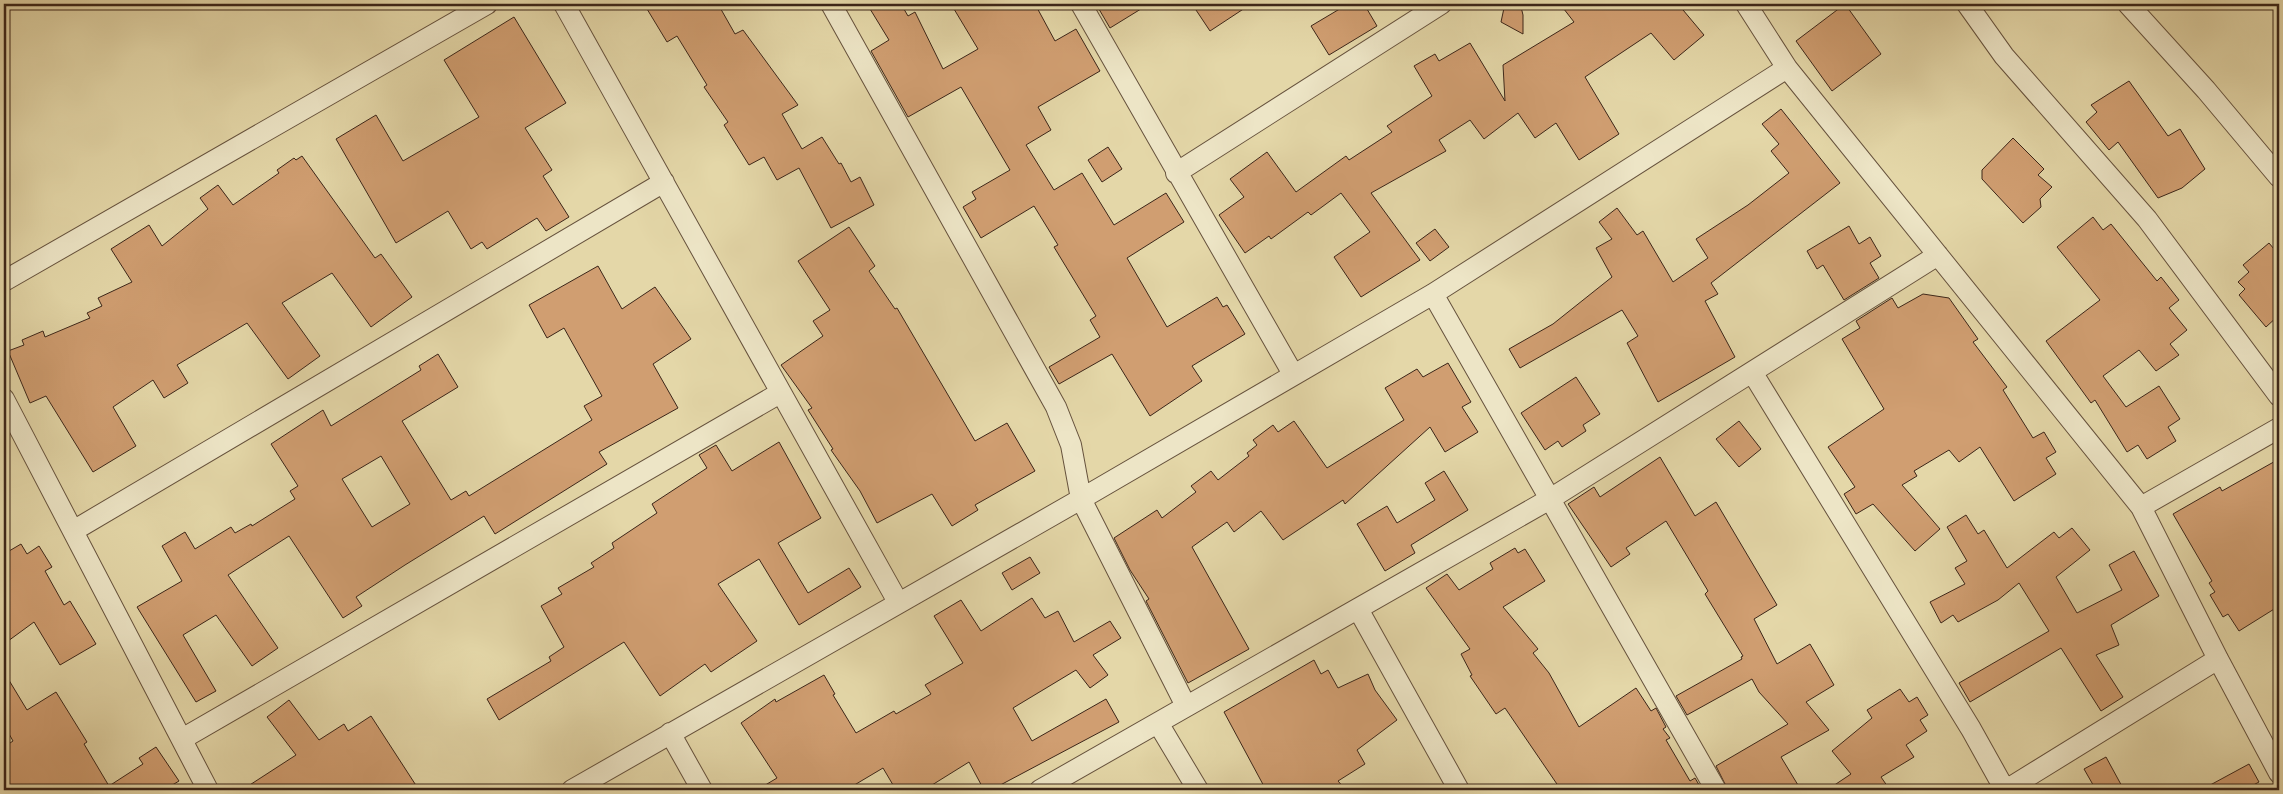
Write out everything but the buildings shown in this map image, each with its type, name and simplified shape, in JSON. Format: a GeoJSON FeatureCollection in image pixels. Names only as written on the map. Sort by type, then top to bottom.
{"type":"FeatureCollection","features":[{"type":"Feature","properties":{"kind":"street"},"geometry":{"type":"LineString","coordinates":[[4,281],[487,4]]}},
{"type":"Feature","properties":{"kind":"street"},"geometry":{"type":"LineString","coordinates":[[564,4],[898,602]]}},
{"type":"Feature","properties":{"kind":"street"},"geometry":{"type":"LineString","coordinates":[[832,4],[1056,407],[1071,445],[1081,499],[1186,706]]}},
{"type":"Feature","properties":{"kind":"street"},"geometry":{"type":"LineString","coordinates":[[1080,4],[1293,374]]}},
{"type":"Feature","properties":{"kind":"street"},"geometry":{"type":"LineString","coordinates":[[1176,173],[1441,4]]}},
{"type":"Feature","properties":{"kind":"street"},"geometry":{"type":"LineString","coordinates":[[1746,4],[1787,68],[2142,507],[2218,659],[2279,773]]}},
{"type":"Feature","properties":{"kind":"street"},"geometry":{"type":"LineString","coordinates":[[1967,4],[2004,56],[2147,219],[2279,396]]}},
{"type":"Feature","properties":{"kind":"street"},"geometry":{"type":"LineString","coordinates":[[2128,4],[2206,90],[2279,177]]}},
{"type":"Feature","properties":{"kind":"street"},"geometry":{"type":"LineString","coordinates":[[572,790],[1081,499],[1433,294],[1787,68]]}},
{"type":"Feature","properties":{"kind":"street"},"geometry":{"type":"LineString","coordinates":[[73,531],[664,182]]}},
{"type":"Feature","properties":{"kind":"street"},"geometry":{"type":"LineString","coordinates":[[1040,790],[1550,499],[1938,255]]}},
{"type":"Feature","properties":{"kind":"street"},"geometry":{"type":"LineString","coordinates":[[1433,294],[1716,790]]}},
{"type":"Feature","properties":{"kind":"street"},"geometry":{"type":"LineString","coordinates":[[1752,372],[1971,729],[2005,790],[2218,659]]}},
{"type":"Feature","properties":{"kind":"street"},"geometry":{"type":"LineString","coordinates":[[182,739],[780,393]]}},
{"type":"Feature","properties":{"kind":"street"},"geometry":{"type":"LineString","coordinates":[[4,399],[9,421],[73,531],[208,790]]}},
{"type":"Feature","properties":{"kind":"street"},"geometry":{"type":"LineString","coordinates":[[2142,507],[2279,428]]}},
{"type":"Feature","properties":{"kind":"street"},"geometry":{"type":"LineString","coordinates":[[1358,609],[1459,790]]}},
{"type":"Feature","properties":{"kind":"street"},"geometry":{"type":"LineString","coordinates":[[1158,722],[1198,790]]}},
{"type":"Feature","properties":{"kind":"street"},"geometry":{"type":"LineString","coordinates":[[670,734],[702,790]]}}]}
